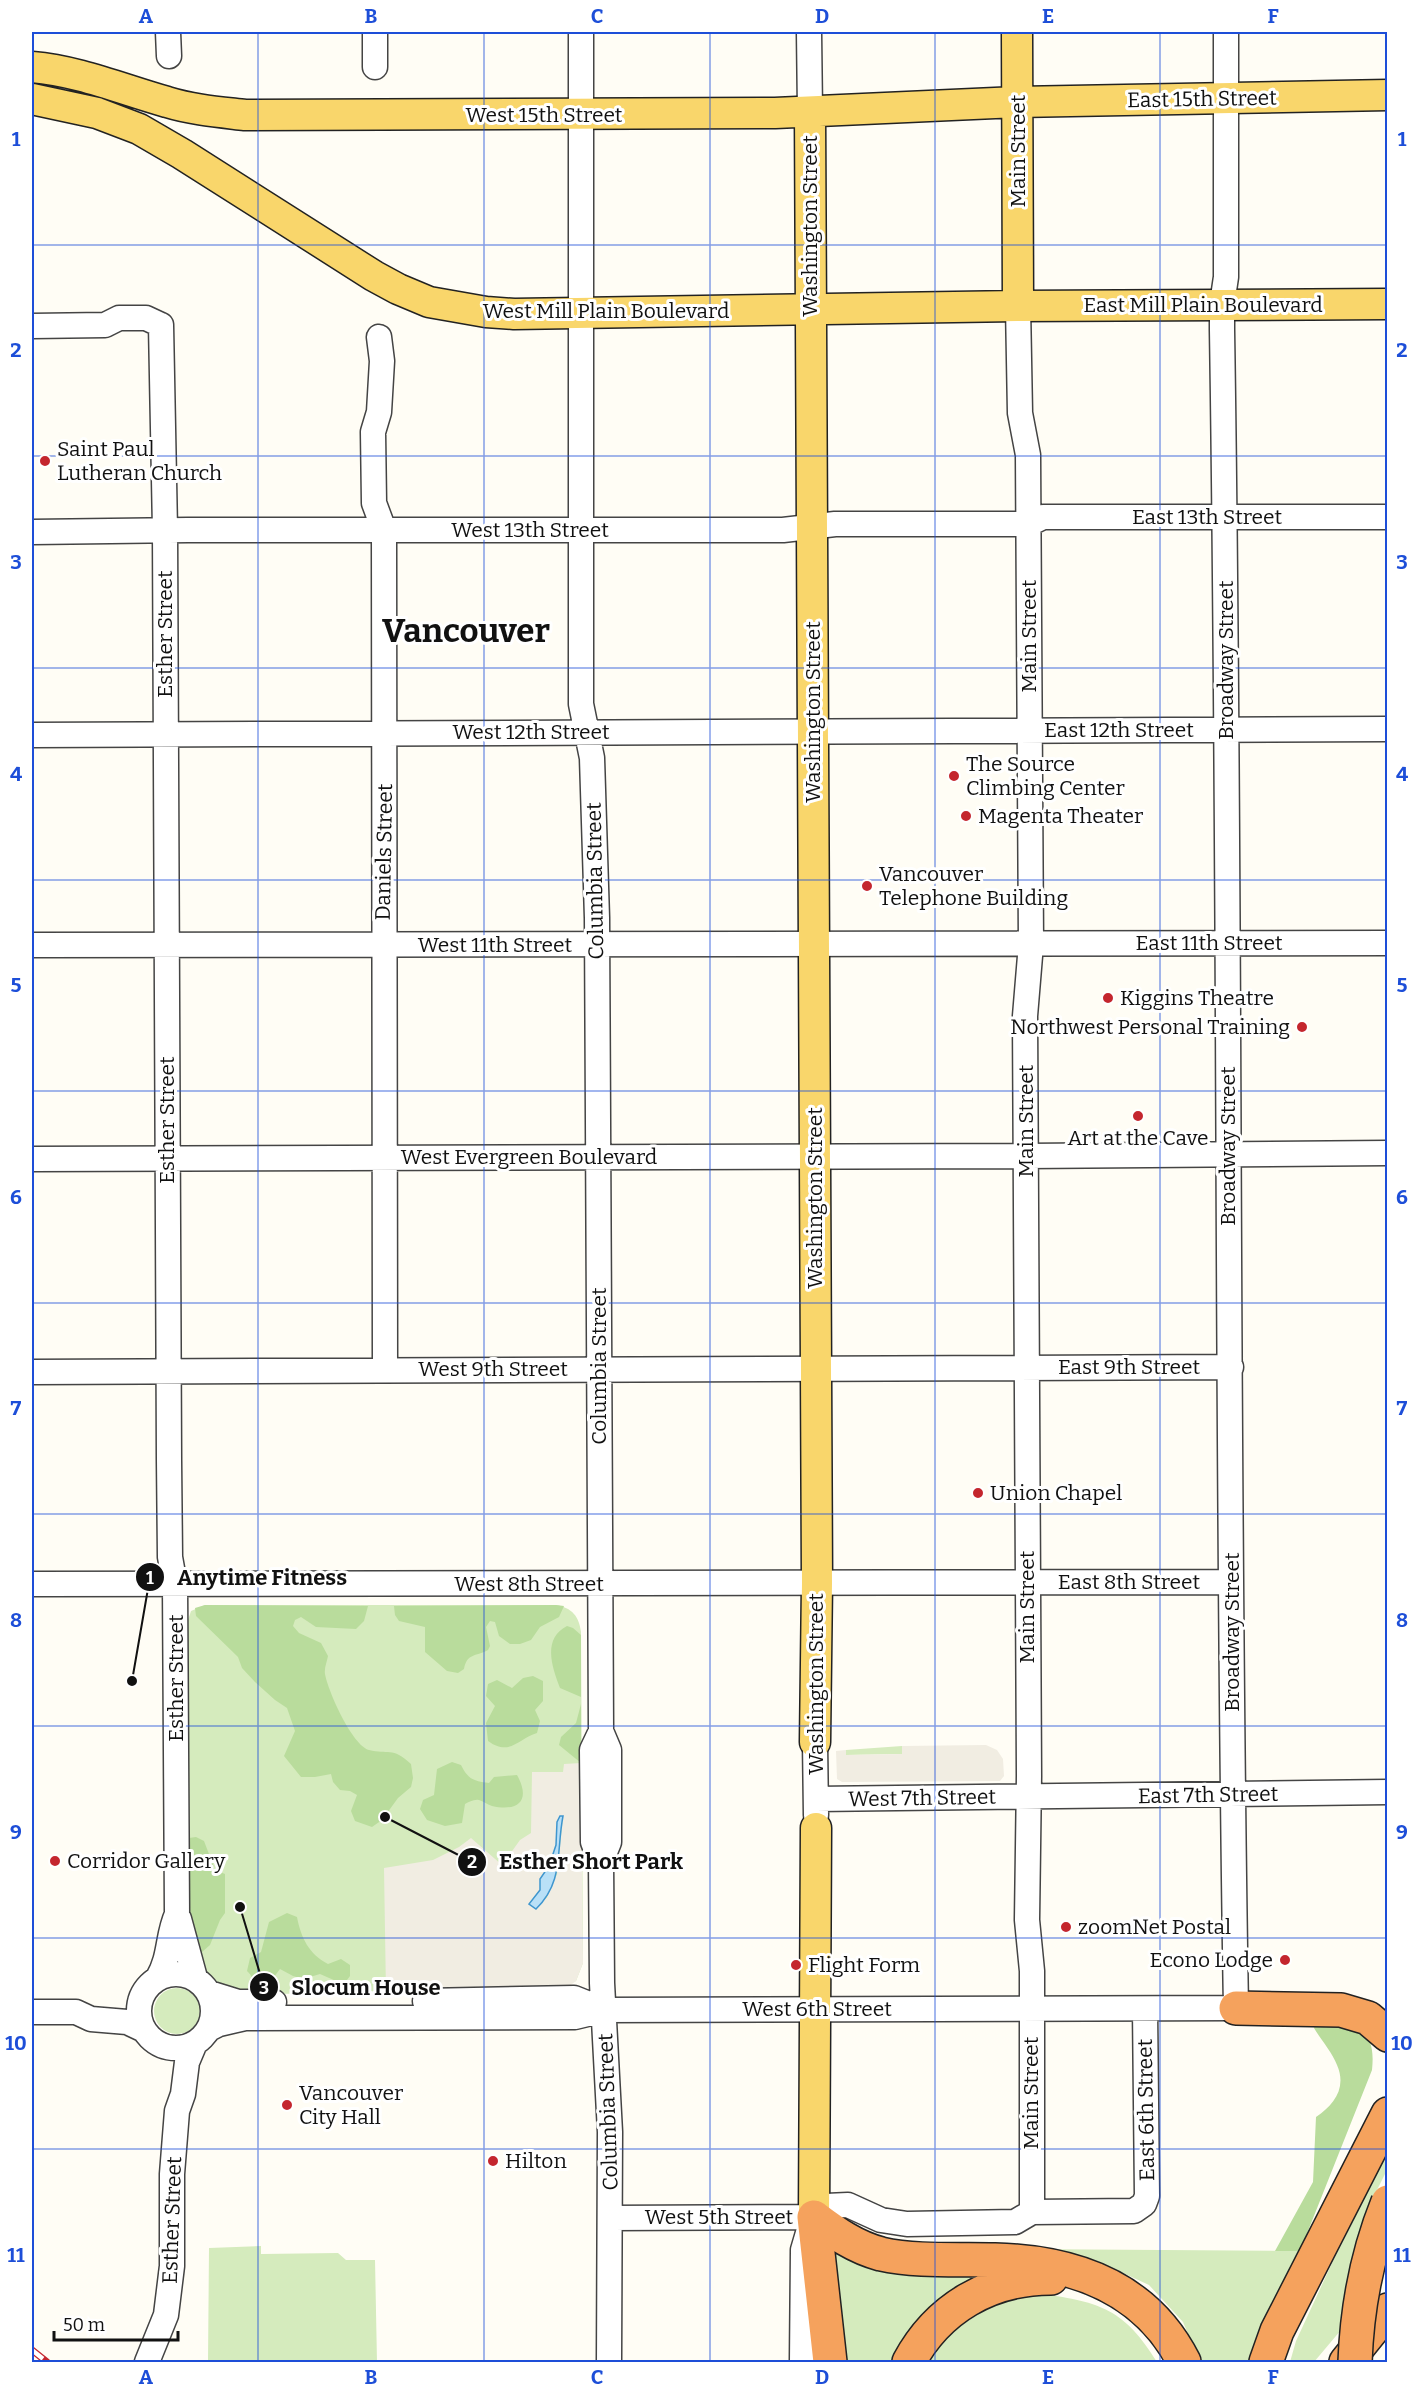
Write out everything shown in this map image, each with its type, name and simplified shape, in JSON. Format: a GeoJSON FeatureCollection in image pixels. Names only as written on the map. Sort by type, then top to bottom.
{"type":"FeatureCollection","features":[{"type":"Feature","properties":{"kind":"highway"},"geometry":{"type":"LineString","coordinates":[[1236,2008],[1341,2010],[1368,2018],[1388,2035]]}},
{"type":"Feature","properties":{"kind":"highway"},"geometry":{"type":"LineString","coordinates":[[1266,2362],[1277,2331],[1388,2114]]}},
{"type":"Feature","properties":{"kind":"highway"},"geometry":{"type":"LineString","coordinates":[[1355,2362],[1357,2321],[1364,2278],[1372,2245],[1388,2202]]}},
{"type":"Feature","properties":{"kind":"highway"},"geometry":{"type":"LineString","coordinates":[[814,2217],[852,2244],[880,2253],[922,2258],[1020,2261],[1066,2267],[1111,2286],[1146,2311],[1162,2328],[1184,2362]]}},
{"type":"Feature","properties":{"kind":"highway"},"geometry":{"type":"LineString","coordinates":[[814,2217],[830,2362]]}},
{"type":"Feature","properties":{"kind":"highway"},"geometry":{"type":"LineString","coordinates":[[909,2362],[922,2340],[945,2315],[982,2292],[1003,2284],[1030,2279],[1089,2277]]}},
{"type":"Feature","properties":{"kind":"highway"},"geometry":{"type":"LineString","coordinates":[[1346,2362],[1388,2310]]}},
{"type":"Feature","properties":{"kind":"main road","name":"Main Street"},"geometry":{"type":"LineString","coordinates":[[1017,32],[1018,306]]}},
{"type":"Feature","properties":{"kind":"main road","name":"West 15th Street"},"geometry":{"type":"LineString","coordinates":[[32,67],[77,74],[168,103],[205,111],[245,115],[810,112],[1017,102]]}},
{"type":"Feature","properties":{"kind":"main road","name":"East 15th Street"},"geometry":{"type":"LineString","coordinates":[[1017,102],[1388,95]]}},
{"type":"Feature","properties":{"kind":"main road","name":"West Mill Plain Boulevard"},"geometry":{"type":"LineString","coordinates":[[32,99],[97,113],[139,129],[374,276],[429,302],[486,312],[580,313],[1018,306]]}},
{"type":"Feature","properties":{"kind":"main road","name":"Washington Street"},"geometry":{"type":"LineString","coordinates":[[810,112],[817,1583],[815,1742]]}},
{"type":"Feature","properties":{"kind":"main road","name":"East Mill Plain Boulevard"},"geometry":{"type":"LineString","coordinates":[[1018,306],[1388,304]]}},
{"type":"Feature","properties":{"kind":"main road","name":"Washington Street"},"geometry":{"type":"LineString","coordinates":[[814,2217],[816,1813]]}},
{"type":"Feature","properties":{"kind":"street"},"geometry":{"type":"LineString","coordinates":[[168,32],[169,56]]}},
{"type":"Feature","properties":{"kind":"street"},"geometry":{"type":"LineString","coordinates":[[375,32],[375,67]]}},
{"type":"Feature","properties":{"kind":"street","name":"Columbia Street"},"geometry":{"type":"LineString","coordinates":[[580,32],[581,704],[592,758],[597,944],[601,1731],[592,1750],[592,1785],[593,1842],[601,1862],[604,2010],[608,2070],[611,2218],[609,2362]]}},
{"type":"Feature","properties":{"kind":"street","name":"Washington Street"},"geometry":{"type":"LineString","coordinates":[[808,32],[810,112]]}},
{"type":"Feature","properties":{"kind":"street","name":"Broadway Street"},"geometry":{"type":"LineString","coordinates":[[1226,32],[1226,277],[1222,304],[1227,729],[1232,1796],[1236,2008]]}},
{"type":"Feature","properties":{"kind":"street","name":"Main Street"},"geometry":{"type":"LineString","coordinates":[[1018,306],[1020,413],[1028,455],[1029,524],[1031,944],[1025,1016],[1029,1797],[1027,1920],[1032,1971],[1032,2212]]}},
{"type":"Feature","properties":{"kind":"street","name":"Esther Street"},"geometry":{"type":"LineString","coordinates":[[32,326],[105,325],[119,333],[146,333],[161,325],[165,530],[168,1371],[170,1557],[175,1585],[177,1914],[188,1956],[202,1986]]}},
{"type":"Feature","properties":{"kind":"street","name":"Daniels Street"},"geometry":{"type":"LineString","coordinates":[[378,337],[382,362],[379,412],[373,432],[374,503],[384,530],[386,734],[382,946],[384,1370]]}},
{"type":"Feature","properties":{"kind":"street","name":"East 13th Street"},"geometry":{"type":"LineString","coordinates":[[1029,524],[1043,517],[1388,517]]}},
{"type":"Feature","properties":{"kind":"street","name":"West 13th Street"},"geometry":{"type":"LineString","coordinates":[[32,532],[783,530],[835,524],[1029,524]]}},
{"type":"Feature","properties":{"kind":"street","name":"East 12th Street"},"geometry":{"type":"LineString","coordinates":[[1030,730],[1388,729]]}},
{"type":"Feature","properties":{"kind":"street","name":"West 12th Street"},"geometry":{"type":"LineString","coordinates":[[32,735],[1030,730]]}},
{"type":"Feature","properties":{"kind":"street","name":"East 11th Street"},"geometry":{"type":"LineString","coordinates":[[1031,944],[1388,943]]}},
{"type":"Feature","properties":{"kind":"street","name":"West 11th Street"},"geometry":{"type":"LineString","coordinates":[[32,945],[1031,944]]}},
{"type":"Feature","properties":{"kind":"street","name":"West Evergreen Boulevard"},"geometry":{"type":"LineString","coordinates":[[32,1159],[1026,1156],[1388,1152]]}},
{"type":"Feature","properties":{"kind":"street","name":"East 9th Street"},"geometry":{"type":"LineString","coordinates":[[1027,1367],[1231,1367]]}},
{"type":"Feature","properties":{"kind":"street","name":"West 9th Street"},"geometry":{"type":"LineString","coordinates":[[32,1372],[1027,1367]]}},
{"type":"Feature","properties":{"kind":"street","name":"East 8th Street"},"geometry":{"type":"LineString","coordinates":[[1027,1582],[1231,1582]]}},
{"type":"Feature","properties":{"kind":"street","name":"West 8th Street"},"geometry":{"type":"LineString","coordinates":[[32,1584],[1027,1582]]}},
{"type":"Feature","properties":{"kind":"street","name":"Washington Street"},"geometry":{"type":"LineString","coordinates":[[815,1742],[816,1813]]}},
{"type":"Feature","properties":{"kind":"street","name":"East 7th Street"},"geometry":{"type":"LineString","coordinates":[[1029,1797],[1232,1796],[1388,1792]]}},
{"type":"Feature","properties":{"kind":"street","name":"West 7th Street"},"geometry":{"type":"LineString","coordinates":[[816,1813],[1029,1797]]}},
{"type":"Feature","properties":{"kind":"street","name":"Esther Street"},"geometry":{"type":"LineString","coordinates":[[151,1986],[168,1956],[171,1927],[177,1914]]}},
{"type":"Feature","properties":{"kind":"street"},"geometry":{"type":"LineString","coordinates":[[32,2012],[76,2012],[92,2005],[117,2003],[179,1974],[202,1986],[214,2012],[202,2036],[179,2049],[127,2022],[91,2019],[76,2012]]}},
{"type":"Feature","properties":{"kind":"street"},"geometry":{"type":"LineString","coordinates":[[151,1986],[139,2010],[152,2037]]}},
{"type":"Feature","properties":{"kind":"street","name":"West 6th Street"},"geometry":{"type":"LineString","coordinates":[[202,1986],[228,2000],[252,2002],[574,1998],[604,2010]]}},
{"type":"Feature","properties":{"kind":"street","name":"East 6th Street"},"geometry":{"type":"LineString","coordinates":[[1031,2010],[1236,2008]]}},
{"type":"Feature","properties":{"kind":"street","name":"East 6th Street"},"geometry":{"type":"LineString","coordinates":[[1032,2212],[1134,2211],[1140,2209],[1147,2196],[1144,2009]]}},
{"type":"Feature","properties":{"kind":"street","name":"West 6th Street"},"geometry":{"type":"LineString","coordinates":[[202,2036],[219,2024],[245,2018],[575,2017],[604,2010],[1031,2010]]}},
{"type":"Feature","properties":{"kind":"street","name":"Esther Street"},"geometry":{"type":"LineString","coordinates":[[147,2362],[166,2315],[170,2288],[172,2174],[177,2111],[183,2094],[187,2062],[202,2036]]}},
{"type":"Feature","properties":{"kind":"street","name":"Esther Street"},"geometry":{"type":"LineString","coordinates":[[152,2037],[166,2059],[171,2094],[177,2111]]}},
{"type":"Feature","properties":{"kind":"street","name":"West 5th Street"},"geometry":{"type":"LineString","coordinates":[[611,2218],[814,2217],[826,2206],[848,2205],[881,2220],[896,2223],[990,2224],[1015,2223],[1032,2212]]}},
{"type":"Feature","properties":{"kind":"street","name":"Washington Street"},"geometry":{"type":"LineString","coordinates":[[802,2362],[802,2250],[814,2217]]}},
{"type":"Feature","properties":{"kind":"green space"},"geometry":{"type":"Polygon","coordinates":[[[205,1605],[556,1605],[574,1614],[581,1632],[583,1963],[576,1981],[550,1992],[253,1994],[225,1988],[203,1973],[190,1937],[188,1620],[191,1611],[205,1605]]]}},
{"type":"Feature","properties":{"kind":"green space"},"geometry":{"type":"Polygon","coordinates":[[[205,1605],[368,1606],[364,1621],[356,1629],[316,1627],[301,1617],[295,1620],[293,1626],[299,1633],[321,1643],[328,1656],[325,1667],[327,1682],[355,1738],[369,1750],[394,1753],[411,1764],[413,1778],[411,1787],[398,1798],[382,1820],[372,1827],[355,1821],[351,1811],[357,1795],[350,1791],[340,1790],[333,1782],[331,1774],[301,1777],[284,1756],[295,1731],[287,1708],[255,1682],[242,1668],[238,1657],[196,1616],[195,1608],[205,1605]]]}},
{"type":"Feature","properties":{"kind":"green space"},"geometry":{"type":"Polygon","coordinates":[[[394,1606],[564,1606],[559,1617],[540,1627],[531,1640],[520,1644],[510,1644],[499,1636],[495,1622],[490,1621],[486,1627],[490,1646],[488,1650],[469,1658],[464,1669],[458,1673],[447,1671],[425,1652],[425,1627],[399,1621],[395,1615],[394,1606]]]}},
{"type":"Feature","properties":{"kind":"green space"},"geometry":{"type":"Polygon","coordinates":[[[567,1626],[581,1635],[581,1697],[560,1688],[552,1663],[554,1638],[567,1626]]]}},
{"type":"Feature","properties":{"kind":"green space"},"geometry":{"type":"Polygon","coordinates":[[[533,1676],[543,1681],[543,1701],[535,1710],[540,1721],[537,1733],[508,1747],[488,1741],[486,1723],[495,1706],[486,1696],[488,1684],[497,1680],[512,1688],[523,1678],[533,1676]]]}},
{"type":"Feature","properties":{"kind":"green space"},"geometry":{"type":"Polygon","coordinates":[[[581,1704],[581,1763],[559,1745],[561,1737],[576,1723],[581,1704]]]}},
{"type":"Feature","properties":{"kind":"green space"},"geometry":{"type":"Polygon","coordinates":[[[902,1746],[903,1754],[846,1755],[846,1750],[902,1746]]]}},
{"type":"Feature","properties":{"kind":"green space"},"geometry":{"type":"Polygon","coordinates":[[[452,1762],[461,1765],[472,1778],[489,1783],[494,1777],[517,1775],[523,1791],[520,1802],[509,1807],[501,1807],[475,1800],[465,1804],[462,1823],[445,1826],[427,1820],[420,1809],[423,1800],[434,1795],[437,1769],[452,1762]]]}},
{"type":"Feature","properties":{"kind":"green space"},"geometry":{"type":"Polygon","coordinates":[[[196,1837],[204,1841],[215,1870],[225,1874],[225,1913],[210,1945],[202,1952],[192,1953],[189,1838],[196,1837]]]}},
{"type":"Feature","properties":{"kind":"green space"},"geometry":{"type":"Polygon","coordinates":[[[287,1913],[297,1917],[304,1938],[321,1960],[328,1964],[341,1959],[350,1965],[350,1976],[347,1980],[336,1981],[320,1974],[303,1979],[280,1969],[274,1977],[268,1994],[253,1994],[254,1981],[247,1971],[250,1958],[261,1952],[269,1922],[287,1913]]]}},
{"type":"Feature","properties":{"kind":"green space"},"geometry":{"type":"Polygon","coordinates":[[[182,1988],[194,1994],[199,2002],[199,2020],[194,2028],[186,2033],[172,2034],[160,2028],[155,2020],[154,2006],[160,1994],[168,1989],[182,1988]]]}},
{"type":"Feature","properties":{"kind":"green space"},"geometry":{"type":"Polygon","coordinates":[[[1315,2023],[1340,2025],[1359,2030],[1370,2043],[1373,2055],[1372,2070],[1300,2251],[1275,2251],[1313,2182],[1316,2117],[1333,2101],[1339,2088],[1340,2073],[1332,2055],[1314,2028],[1315,2023]]]}},
{"type":"Feature","properties":{"kind":"green space"},"geometry":{"type":"Polygon","coordinates":[[[1387,2153],[1387,2170],[1377,2190],[1341,2330],[1314,2362],[1290,2362],[1296,2341],[1333,2261],[1387,2153]]]}},
{"type":"Feature","properties":{"kind":"green space"},"geometry":{"type":"Polygon","coordinates":[[[828,2242],[970,2271],[973,2282],[896,2362],[839,2362],[828,2242]]]}},
{"type":"Feature","properties":{"kind":"green space"},"geometry":{"type":"Polygon","coordinates":[[[261,2246],[261,2254],[338,2253],[346,2260],[375,2260],[377,2362],[208,2362],[209,2248],[261,2246]]]}},
{"type":"Feature","properties":{"kind":"green space"},"geometry":{"type":"Polygon","coordinates":[[[1016,2249],[1300,2251],[1250,2362],[1200,2362],[1183,2322],[1149,2285],[1095,2260],[1016,2249]]]}},
{"type":"Feature","properties":{"kind":"green space"},"geometry":{"type":"Polygon","coordinates":[[[1042,2294],[1096,2305],[1110,2311],[1134,2331],[1157,2362],[928,2362],[949,2334],[993,2304],[1042,2294]]]}},
{"type":"Feature","properties":{"kind":"shaded area"},"geometry":{"type":"Polygon","coordinates":[[[986,1745],[997,1750],[1003,1759],[1004,1776],[1000,1781],[842,1782],[837,1779],[836,1751],[846,1750],[846,1755],[902,1754],[902,1746],[986,1745]]]}},
{"type":"Feature","properties":{"kind":"shaded area"},"geometry":{"type":"Polygon","coordinates":[[[581,1763],[583,1963],[576,1981],[568,1987],[550,1992],[386,1993],[384,1868],[433,1860],[471,1838],[502,1865],[520,1840],[531,1833],[532,1772],[563,1772],[564,1764],[581,1763]],[[563,1817],[557,1822],[556,1844],[549,1866],[540,1879],[540,1890],[529,1903],[547,1898],[549,1887],[557,1875],[563,1817]]]}},
{"type":"Feature","properties":{"kind":"water"},"geometry":{"type":"Polygon","coordinates":[[[560,1816],[563,1816],[555,1877],[545,1899],[536,1909],[529,1904],[540,1890],[540,1879],[549,1866],[556,1845],[557,1822],[560,1816]]]}},
{"type":"Feature","properties":{"kind":"railway"},"geometry":{"type":"LineString","coordinates":[[32,2350],[47,2362]]}},
{"type":"Feature","properties":{"kind":"place","name":"Saint Paul Lutheran Church"},"geometry":{"type":"Point","coordinates":[45,461]}},
{"type":"Feature","properties":{"kind":"place","name":"The Source Climbing Center"},"geometry":{"type":"Point","coordinates":[954,776]}},
{"type":"Feature","properties":{"kind":"place","name":"Magenta Theater"},"geometry":{"type":"Point","coordinates":[966,816]}},
{"type":"Feature","properties":{"kind":"place","name":"Vancouver Telephone Building"},"geometry":{"type":"Point","coordinates":[867,886]}},
{"type":"Feature","properties":{"kind":"place","name":"Kiggins Theatre"},"geometry":{"type":"Point","coordinates":[1108,998]}},
{"type":"Feature","properties":{"kind":"place","name":"Northwest Personal Training"},"geometry":{"type":"Point","coordinates":[1302,1027]}},
{"type":"Feature","properties":{"kind":"place","name":"Art at the Cave"},"geometry":{"type":"Point","coordinates":[1138,1116]}},
{"type":"Feature","properties":{"kind":"place","name":"Union Chapel"},"geometry":{"type":"Point","coordinates":[978,1493]}},
{"type":"Feature","properties":{"kind":"place","name":"Anytime Fitness"},"geometry":{"type":"Point","coordinates":[132,1681]}},
{"type":"Feature","properties":{"kind":"place","name":"Esther Short Park"},"geometry":{"type":"Point","coordinates":[385,1817]}},
{"type":"Feature","properties":{"kind":"place","name":"Corridor Gallery"},"geometry":{"type":"Point","coordinates":[55,1861]}},
{"type":"Feature","properties":{"kind":"place","name":"Slocum House"},"geometry":{"type":"Point","coordinates":[240,1907]}},
{"type":"Feature","properties":{"kind":"place","name":"zoomNet Postal"},"geometry":{"type":"Point","coordinates":[1066,1927]}},
{"type":"Feature","properties":{"kind":"place","name":"Econo Lodge"},"geometry":{"type":"Point","coordinates":[1285,1960]}},
{"type":"Feature","properties":{"kind":"place","name":"Flight Form"},"geometry":{"type":"Point","coordinates":[796,1965]}},
{"type":"Feature","properties":{"kind":"place","name":"Vancouver City Hall"},"geometry":{"type":"Point","coordinates":[287,2105]}},
{"type":"Feature","properties":{"kind":"place","name":"Hilton"},"geometry":{"type":"Point","coordinates":[493,2161]}},
{"type":"Feature","properties":{"kind":"district","name":"Vancouver"},"geometry":{"type":"Point","coordinates":[466,631]}}]}
